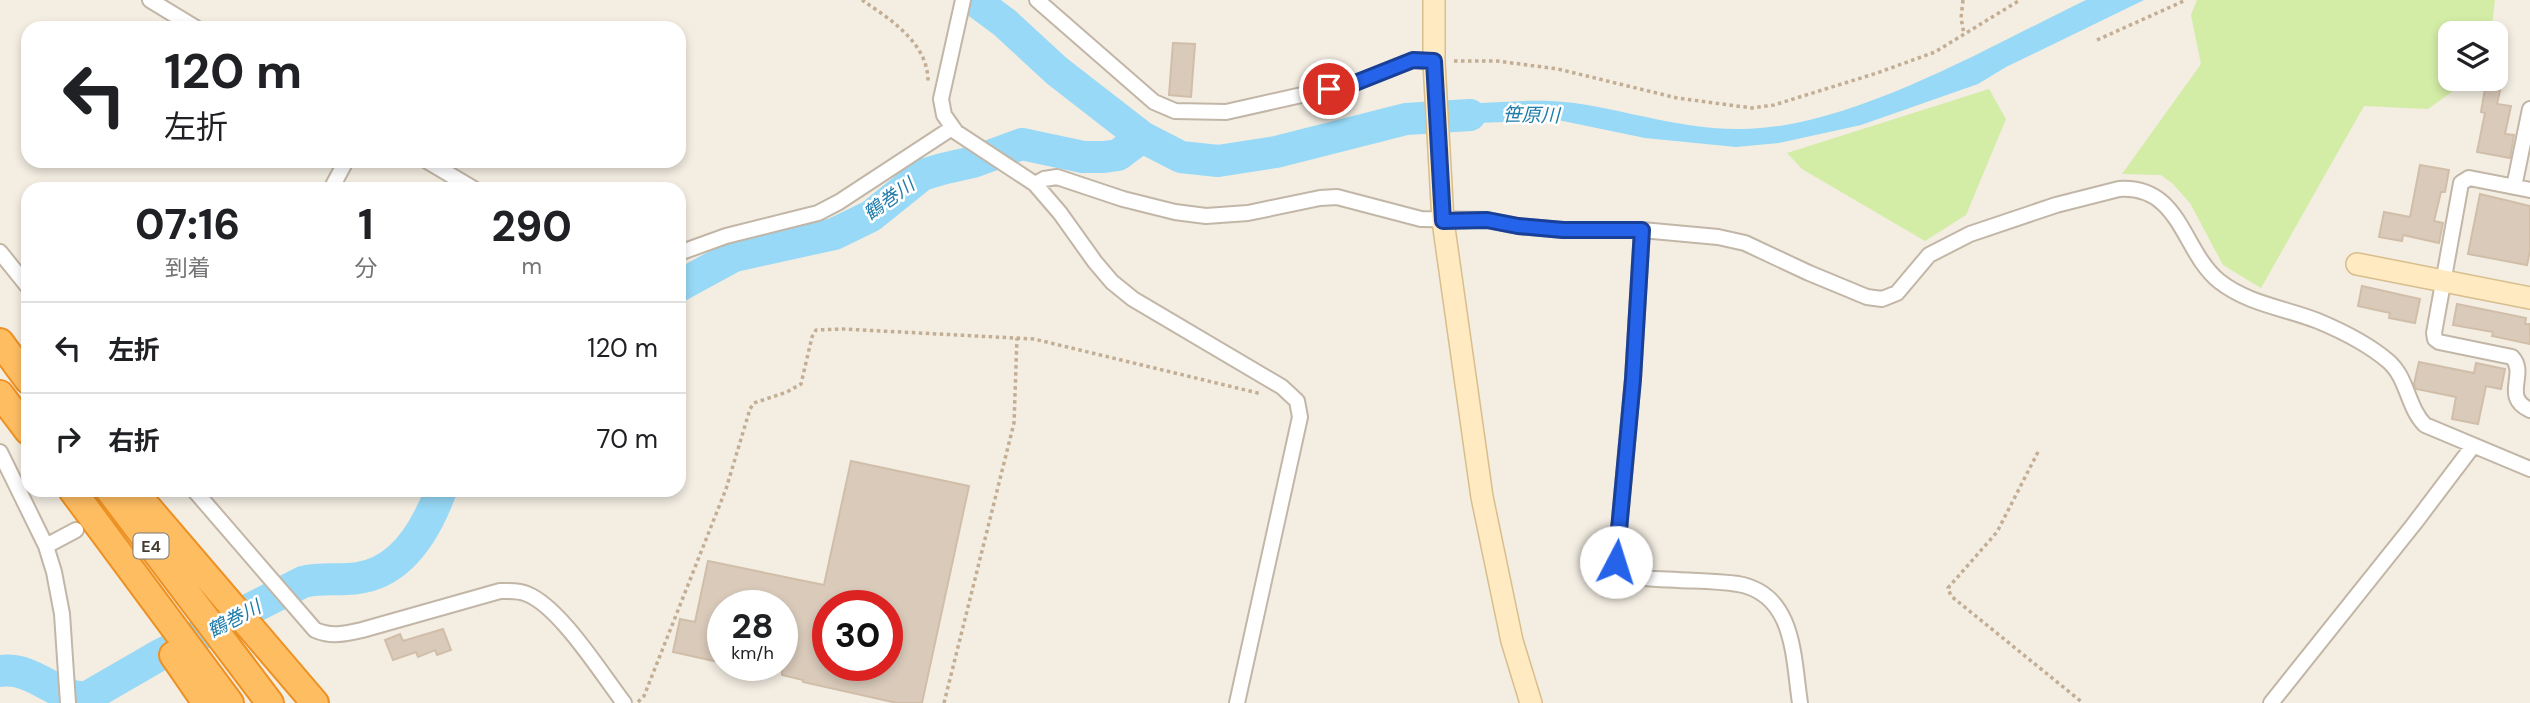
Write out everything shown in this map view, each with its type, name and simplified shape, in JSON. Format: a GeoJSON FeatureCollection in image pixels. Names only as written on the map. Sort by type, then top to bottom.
{"type":"FeatureCollection","features":[{"type":"Feature","properties":{"kind":"highway"},"geometry":{"type":"LineString","coordinates":[[0,326],[21,352]]}},
{"type":"Feature","properties":{"kind":"highway"},"geometry":{"type":"LineString","coordinates":[[0,342],[21,370]]}},
{"type":"Feature","properties":{"kind":"highway"},"geometry":{"type":"LineString","coordinates":[[0,394],[21,422]]}},
{"type":"Feature","properties":{"kind":"highway","name":"E4"},"geometry":{"type":"LineString","coordinates":[[77,497],[145,587],[159,620],[191,665]]}},
{"type":"Feature","properties":{"kind":"highway","name":"E4"},"geometry":{"type":"LineString","coordinates":[[114,497],[270,703]]}},
{"type":"Feature","properties":{"kind":"highway"},"geometry":{"type":"LineString","coordinates":[[140,497],[315,703]]}},
{"type":"Feature","properties":{"kind":"highway"},"geometry":{"type":"LineString","coordinates":[[191,665],[206,703]]}},
{"type":"Feature","properties":{"kind":"highway"},"geometry":{"type":"LineString","coordinates":[[191,665],[230,703]]}},
{"type":"Feature","properties":{"kind":"street"},"geometry":{"type":"LineString","coordinates":[[150,0],[185,21]]}},
{"type":"Feature","properties":{"kind":"street"},"geometry":{"type":"LineString","coordinates":[[963,0],[941,99],[944,115],[954,130],[1029,181],[1060,213],[1094,262],[1112,282],[1150,310],[1282,387],[1297,401],[1300,418],[1237,703]]}},
{"type":"Feature","properties":{"kind":"street"},"geometry":{"type":"LineString","coordinates":[[1037,0],[1154,102],[1175,111],[1226,112],[1355,83],[1413,60],[1434,61]]}},
{"type":"Feature","properties":{"kind":"street"},"geometry":{"type":"LineString","coordinates":[[1434,0],[1434,61],[1443,221],[1482,497],[1512,641],[1531,703]]}},
{"type":"Feature","properties":{"kind":"street"},"geometry":{"type":"LineString","coordinates":[[2514,187],[2530,109]]}},
{"type":"Feature","properties":{"kind":"street"},"geometry":{"type":"LineString","coordinates":[[686,250],[726,236],[818,214],[954,130]]}},
{"type":"Feature","properties":{"kind":"street"},"geometry":{"type":"LineString","coordinates":[[439,168],[462,182]]}},
{"type":"Feature","properties":{"kind":"street"},"geometry":{"type":"LineString","coordinates":[[1029,181],[1063,178],[1123,199],[1175,212],[1206,216],[1248,213],[1337,197],[1421,219],[1487,220],[1563,230],[1642,230],[1718,237],[1745,243],[1867,297],[1882,299],[1897,293],[1929,255],[1970,234],[2056,205],[2119,189],[2147,193],[2159,198],[2172,212],[2218,280],[2236,293],[2316,320],[2371,349],[2398,372],[2422,422],[2530,469]]}},
{"type":"Feature","properties":{"kind":"street"},"geometry":{"type":"LineString","coordinates":[[2530,190],[2469,178],[2461,183],[2434,330],[2435,339],[2442,343],[2512,357],[2518,366],[2516,396],[2522,406],[2530,410]]}},
{"type":"Feature","properties":{"kind":"street"},"geometry":{"type":"LineString","coordinates":[[1642,230],[1633,379],[1616,562],[1620,571],[1637,578],[1738,584],[1768,597],[1782,613],[1788,629],[1800,703]]}},
{"type":"Feature","properties":{"kind":"street"},"geometry":{"type":"LineString","coordinates":[[0,252],[21,278]]}},
{"type":"Feature","properties":{"kind":"street"},"geometry":{"type":"LineString","coordinates":[[2357,264],[2530,298]]}},
{"type":"Feature","properties":{"kind":"street"},"geometry":{"type":"LineString","coordinates":[[2271,703],[2473,446]]}},
{"type":"Feature","properties":{"kind":"street"},"geometry":{"type":"LineString","coordinates":[[0,452],[21,495]]}},
{"type":"Feature","properties":{"kind":"street"},"geometry":{"type":"LineString","coordinates":[[22,497],[46,546],[54,572],[62,614],[68,703]]}},
{"type":"Feature","properties":{"kind":"street"},"geometry":{"type":"LineString","coordinates":[[200,497],[315,629],[338,635],[500,591],[520,592],[542,604],[566,626],[624,703]]}},
{"type":"Feature","properties":{"kind":"street"},"geometry":{"type":"LineString","coordinates":[[46,546],[76,530]]}},
{"type":"Feature","properties":{"kind":"path"},"geometry":{"type":"LineString","coordinates":[[862,0],[898,25],[910,38],[928,69],[927,92]]}},
{"type":"Feature","properties":{"kind":"path"},"geometry":{"type":"LineString","coordinates":[[1963,0],[1961,18],[1964,34]]}},
{"type":"Feature","properties":{"kind":"path"},"geometry":{"type":"LineString","coordinates":[[1434,61],[1497,61],[1558,69],[1677,98],[1752,108],[1877,73],[1935,52],[2020,0]]}},
{"type":"Feature","properties":{"kind":"path"},"geometry":{"type":"LineString","coordinates":[[2097,40],[2186,0]]}},
{"type":"Feature","properties":{"kind":"path"},"geometry":{"type":"LineString","coordinates":[[637,703],[644,696],[726,489],[752,405],[801,384],[816,330],[843,329],[1034,339],[1259,395],[1275,393],[1282,387]]}},
{"type":"Feature","properties":{"kind":"path"},"geometry":{"type":"LineString","coordinates":[[944,703],[1014,423],[1017,338]]}},
{"type":"Feature","properties":{"kind":"path"},"geometry":{"type":"LineString","coordinates":[[2038,452],[1997,532],[1948,588],[1951,596],[2083,703]]}},
{"type":"Feature","properties":{"kind":"green space"},"geometry":{"type":"Polygon","coordinates":[[[2197,0],[2495,0],[2492,21],[2438,21],[2438,91],[2453,91],[2428,109],[2364,106],[2261,288],[2223,265],[2190,203],[2172,183],[2161,175],[2122,174],[2201,64],[2191,15],[2197,0]]]}},
{"type":"Feature","properties":{"kind":"green space"},"geometry":{"type":"Polygon","coordinates":[[[1989,89],[2006,119],[1966,215],[1925,241],[1802,169],[1787,153],[1989,89]]]}},
{"type":"Feature","properties":{"kind":"water"},"geometry":{"type":"Polygon","coordinates":[[[2086,0],[2144,0],[2006,67],[1978,84],[1861,125],[1779,143],[1736,147],[1645,138],[1558,120],[1447,124],[1447,105],[1542,101],[1595,106],[1699,126],[1741,129],[1783,125],[1872,101],[1963,61],[2086,0]]]}},
{"type":"Feature","properties":{"kind":"building"},"geometry":{"type":"Polygon","coordinates":[[[1173,43],[1195,44],[1191,97],[1169,95],[1173,43]]]}},
{"type":"Feature","properties":{"kind":"building"},"geometry":{"type":"Polygon","coordinates":[[[2485,91],[2500,91],[2497,104],[2511,106],[2505,134],[2514,135],[2510,158],[2477,152],[2485,113],[2481,112],[2485,91]]]}},
{"type":"Feature","properties":{"kind":"building"},"geometry":{"type":"Polygon","coordinates":[[[2420,165],[2449,170],[2445,192],[2441,192],[2434,221],[2443,223],[2439,243],[2403,235],[2402,241],[2379,237],[2384,212],[2410,217],[2420,165]]]}},
{"type":"Feature","properties":{"kind":"building"},"geometry":{"type":"Polygon","coordinates":[[[2480,194],[2530,206],[2530,251],[2527,265],[2468,254],[2480,194]]]}},
{"type":"Feature","properties":{"kind":"building"},"geometry":{"type":"Polygon","coordinates":[[[2362,286],[2420,299],[2415,323],[2389,318],[2390,313],[2358,306],[2362,286]]]}},
{"type":"Feature","properties":{"kind":"building"},"geometry":{"type":"Polygon","coordinates":[[[2457,304],[2526,318],[2525,324],[2530,324],[2530,344],[2492,336],[2493,332],[2453,325],[2457,304]]]}},
{"type":"Feature","properties":{"kind":"building"},"geometry":{"type":"Polygon","coordinates":[[[2419,362],[2474,373],[2476,363],[2505,369],[2501,389],[2486,386],[2478,424],[2452,419],[2456,397],[2416,389],[2414,384],[2419,362]]]}},
{"type":"Feature","properties":{"kind":"building"},"geometry":{"type":"Polygon","coordinates":[[[851,461],[969,486],[922,703],[897,703],[798,679],[798,590],[707,590],[707,659],[673,652],[680,619],[695,622],[708,561],[824,585],[851,461]]]}},
{"type":"Feature","properties":{"kind":"building"},"geometry":{"type":"Polygon","coordinates":[[[443,629],[451,650],[437,655],[435,650],[418,657],[416,652],[393,660],[385,640],[400,634],[403,641],[443,629]]]}},
{"type":"Feature","properties":{"kind":"waterway","name":"笹原川"},"geometry":{"type":"LineString","coordinates":[[974,0],[1005,23],[1057,71],[1142,137],[1181,157],[1218,161],[1276,152],[1406,119],[1470,115]]}},
{"type":"Feature","properties":{"kind":"waterway","name":"鶴巻川"},"geometry":{"type":"LineString","coordinates":[[686,282],[734,256],[834,234],[871,216],[922,175],[973,162],[1022,144],[1083,157],[1118,155],[1142,137]]}},
{"type":"Feature","properties":{"kind":"waterway","name":"鶴巻川"},"geometry":{"type":"LineString","coordinates":[[0,671],[24,673],[66,694],[87,697],[158,656],[303,582],[358,578],[388,567],[411,546],[438,497]]}},
{"type":"Feature","properties":{"kind":"route"},"geometry":{"type":"LineString","coordinates":[[1329,89],[1355,83],[1405,62],[1434,61],[1443,221],[1487,220],[1563,230],[1642,230],[1633,379],[1616,562]]}}]}
